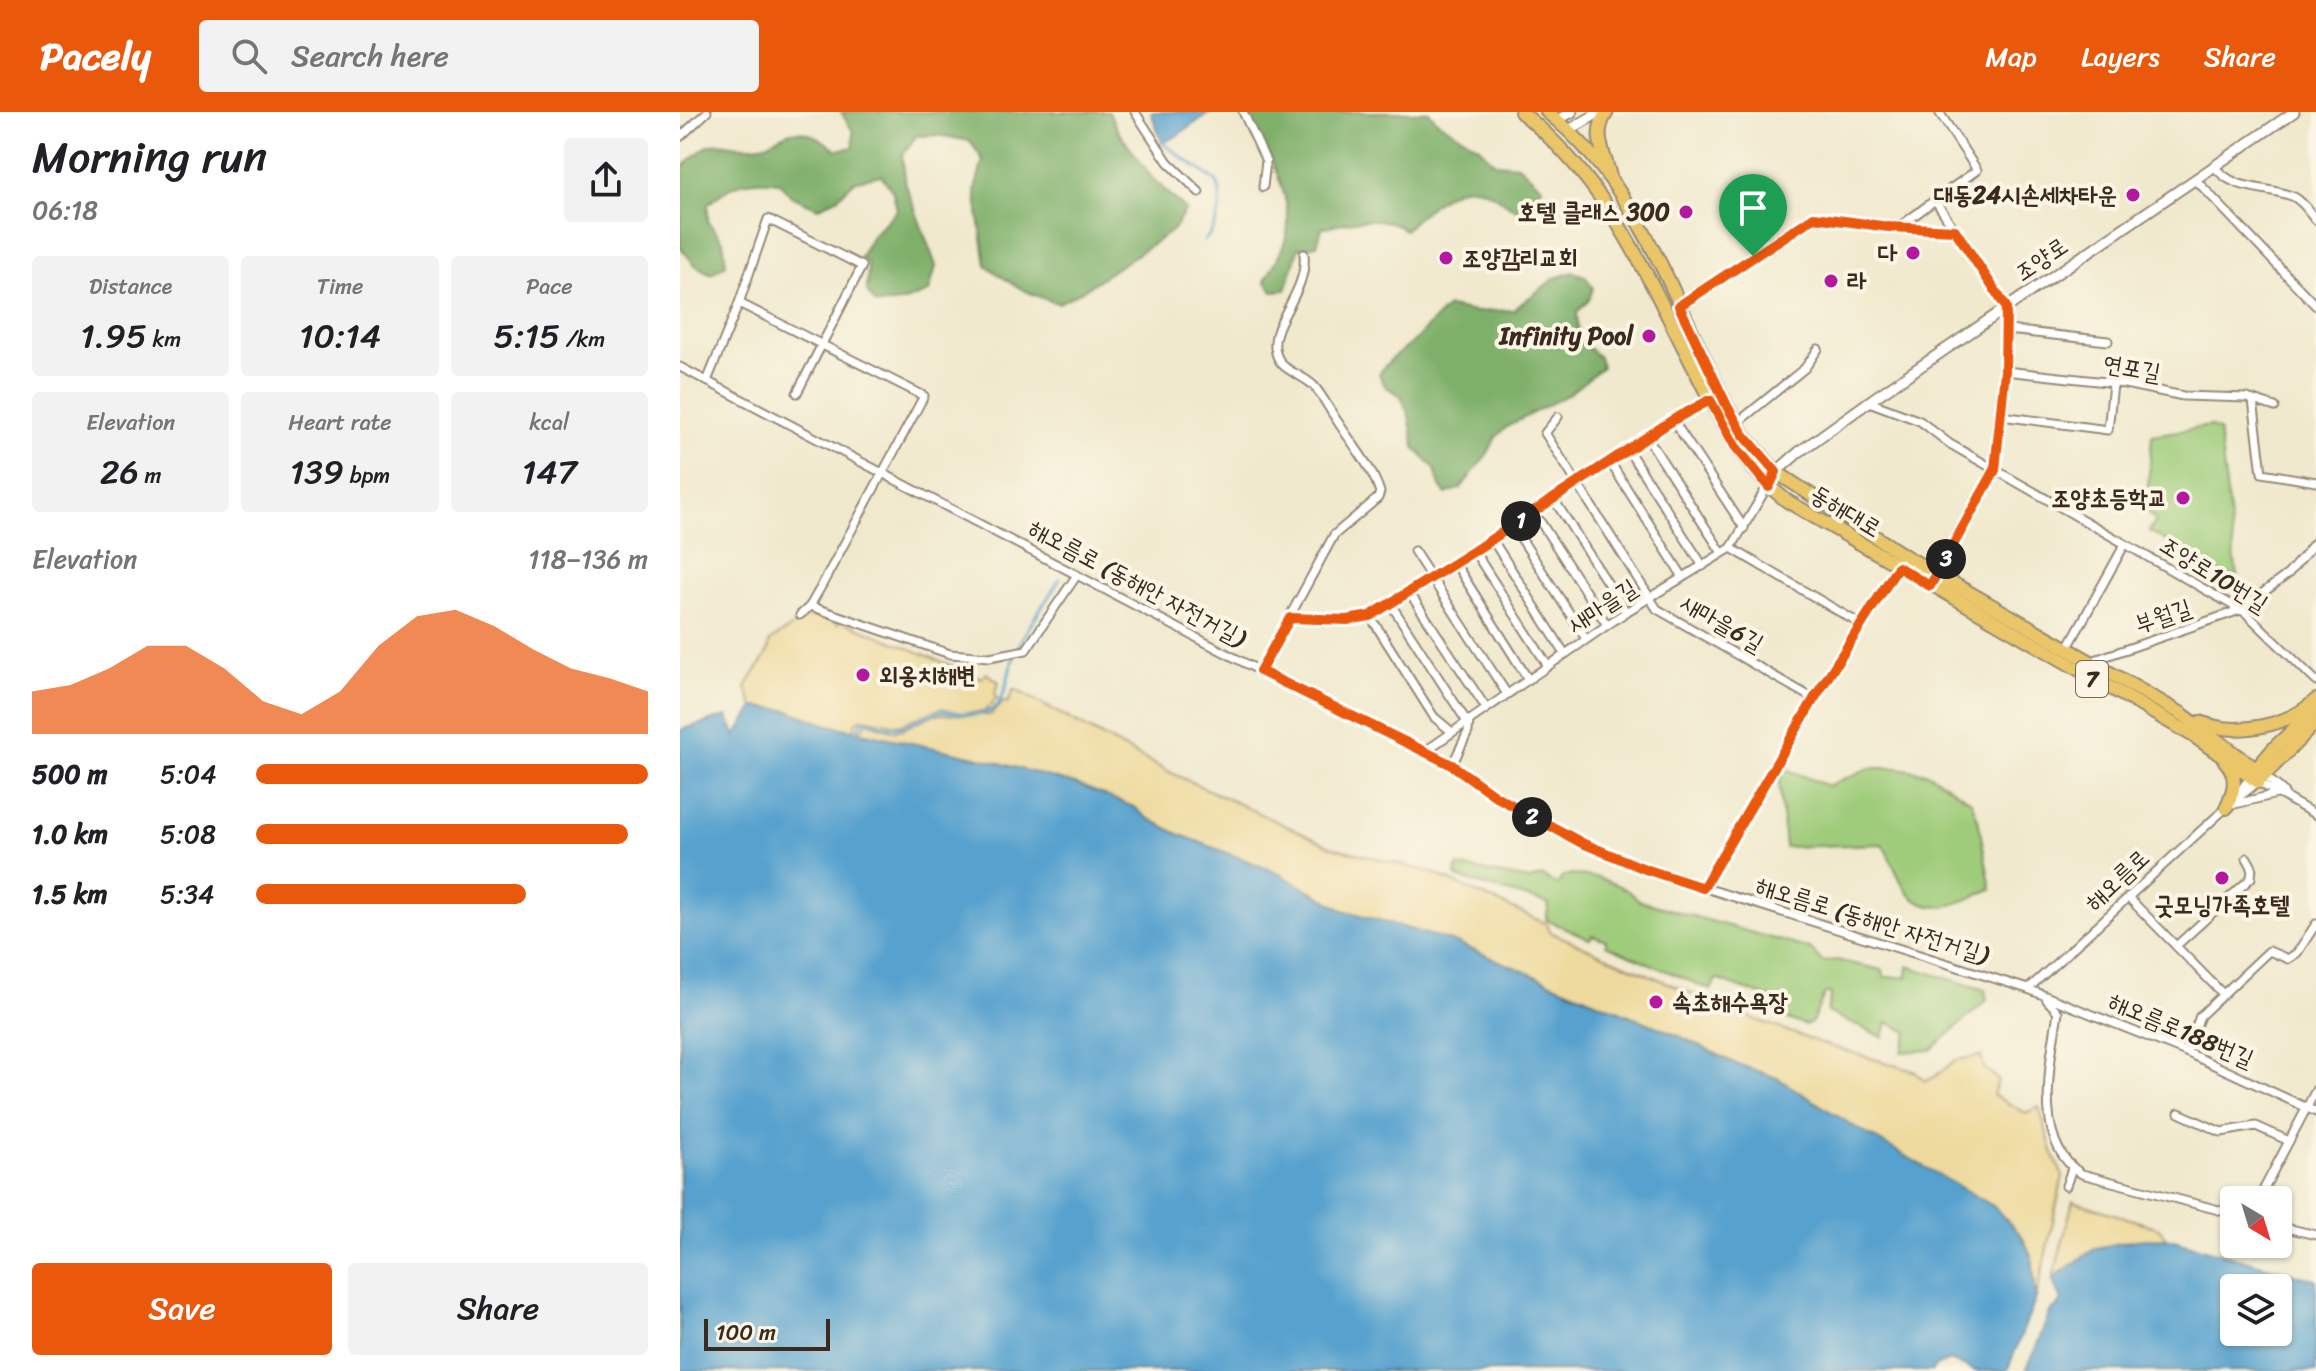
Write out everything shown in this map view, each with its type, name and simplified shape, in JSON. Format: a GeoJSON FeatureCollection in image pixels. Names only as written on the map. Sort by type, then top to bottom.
{"type":"FeatureCollection","features":[{"type":"Feature","properties":{"kind":"main road","name":"동해대로"},"geometry":{"type":"LineString","coordinates":[[1521,112],[1554,140],[1598,190],[1617,219],[1735,446],[1769,487],[1787,501],[1930,586],[2258,775]]}},
{"type":"Feature","properties":{"kind":"main road"},"geometry":{"type":"LineString","coordinates":[[1607,112],[1598,136],[1611,180]]}},
{"type":"Feature","properties":{"kind":"main road","name":"동해대로"},"geometry":{"type":"LineString","coordinates":[[1552,116],[1569,130],[1611,180],[1631,210],[1737,423],[1776,472],[1937,574],[2182,714],[2211,726],[2275,724],[2293,717],[2316,700]]}},
{"type":"Feature","properties":{"kind":"main road"},"geometry":{"type":"LineString","coordinates":[[1543,130],[1552,116]]}},
{"type":"Feature","properties":{"kind":"main road"},"geometry":{"type":"LineString","coordinates":[[1554,140],[1569,130]]}},
{"type":"Feature","properties":{"kind":"main road"},"geometry":{"type":"LineString","coordinates":[[1930,586],[1937,574]]}},
{"type":"Feature","properties":{"kind":"main road"},"geometry":{"type":"LineString","coordinates":[[2258,775],[2316,709]]}},
{"type":"Feature","properties":{"kind":"main road","name":"동해대로"},"geometry":{"type":"LineString","coordinates":[[2182,714],[2258,775]]}},
{"type":"Feature","properties":{"kind":"main road"},"geometry":{"type":"LineString","coordinates":[[2258,775],[2316,722]]}},
{"type":"Feature","properties":{"kind":"main road"},"geometry":{"type":"LineString","coordinates":[[2217,752],[2233,774],[2233,793],[2229,805]]}},
{"type":"Feature","properties":{"kind":"street"},"geometry":{"type":"LineString","coordinates":[[680,137],[707,112]]}},
{"type":"Feature","properties":{"kind":"street"},"geometry":{"type":"LineString","coordinates":[[1135,112],[1168,162],[1199,192]]}},
{"type":"Feature","properties":{"kind":"street"},"geometry":{"type":"LineString","coordinates":[[1243,112],[1266,161],[1263,187]]}},
{"type":"Feature","properties":{"kind":"street"},"geometry":{"type":"LineString","coordinates":[[1552,116],[1572,112]]}},
{"type":"Feature","properties":{"kind":"street"},"geometry":{"type":"LineString","coordinates":[[1569,130],[1600,112]]}},
{"type":"Feature","properties":{"kind":"street"},"geometry":{"type":"LineString","coordinates":[[1899,227],[1977,170],[1939,112]]}},
{"type":"Feature","properties":{"kind":"street","name":"조양로"},"geometry":{"type":"LineString","coordinates":[[1776,472],[1869,402],[2294,112]]}},
{"type":"Feature","properties":{"kind":"street"},"geometry":{"type":"LineString","coordinates":[[2214,166],[2235,184],[2296,198],[2316,220]]}},
{"type":"Feature","properties":{"kind":"street"},"geometry":{"type":"LineString","coordinates":[[2195,179],[2316,306]]}},
{"type":"Feature","properties":{"kind":"street"},"geometry":{"type":"LineString","coordinates":[[1935,200],[2006,307],[2008,330],[1995,470],[1937,574]]}},
{"type":"Feature","properties":{"kind":"street"},"geometry":{"type":"LineString","coordinates":[[1679,306],[1810,218],[1955,230]]}},
{"type":"Feature","properties":{"kind":"street"},"geometry":{"type":"LineString","coordinates":[[707,381],[739,303],[768,219],[862,266],[797,393]]}},
{"type":"Feature","properties":{"kind":"street"},"geometry":{"type":"LineString","coordinates":[[1260,671],[1334,535],[1378,498],[1380,492],[1315,387],[1286,369],[1278,359],[1276,336],[1300,287],[1305,269],[1304,254]]}},
{"type":"Feature","properties":{"kind":"street"},"geometry":{"type":"LineString","coordinates":[[739,303],[924,396],[810,606],[800,615]]}},
{"type":"Feature","properties":{"kind":"street"},"geometry":{"type":"LineString","coordinates":[[2008,330],[2108,341]]}},
{"type":"Feature","properties":{"kind":"street"},"geometry":{"type":"LineString","coordinates":[[1737,423],[1805,368],[1818,349]]}},
{"type":"Feature","properties":{"kind":"street","name":"해오름로 (동해안 자전거길)"},"geometry":{"type":"LineString","coordinates":[[680,367],[1260,671],[1452,765],[1497,797],[1582,843],[1645,869],[1703,888],[2028,989]]}},
{"type":"Feature","properties":{"kind":"street","name":"연포길"},"geometry":{"type":"LineString","coordinates":[[2005,371],[2125,384],[2183,396],[2253,400],[2275,407]]}},
{"type":"Feature","properties":{"kind":"street"},"geometry":{"type":"LineString","coordinates":[[2001,416],[2108,430],[2113,384]]}},
{"type":"Feature","properties":{"kind":"street"},"geometry":{"type":"LineString","coordinates":[[1290,618],[1347,620],[1370,616],[1673,420],[1710,400]]}},
{"type":"Feature","properties":{"kind":"street"},"geometry":{"type":"LineString","coordinates":[[2253,400],[2262,473],[2316,482]]}},
{"type":"Feature","properties":{"kind":"street","name":"조양로10번길"},"geometry":{"type":"LineString","coordinates":[[1869,402],[1920,421],[1950,444],[2240,610],[2257,621],[2316,681]]}},
{"type":"Feature","properties":{"kind":"street","name":"새마을6길"},"geometry":{"type":"LineString","coordinates":[[1558,417],[1545,433],[1657,609],[1814,699]]}},
{"type":"Feature","properties":{"kind":"street"},"geometry":{"type":"LineString","coordinates":[[1673,420],[1744,528]]}},
{"type":"Feature","properties":{"kind":"street"},"geometry":{"type":"LineString","coordinates":[[1647,437],[1722,553]]}},
{"type":"Feature","properties":{"kind":"street"},"geometry":{"type":"LineString","coordinates":[[1628,450],[1703,566]]}},
{"type":"Feature","properties":{"kind":"street"},"geometry":{"type":"LineString","coordinates":[[1610,462],[1683,577]]}},
{"type":"Feature","properties":{"kind":"street","name":"새마을길"},"geometry":{"type":"LineString","coordinates":[[1424,752],[1626,612],[1731,548],[1776,472]]}},
{"type":"Feature","properties":{"kind":"street"},"geometry":{"type":"LineString","coordinates":[[1553,498],[1626,612]]}},
{"type":"Feature","properties":{"kind":"street"},"geometry":{"type":"LineString","coordinates":[[1534,512],[1607,625]]}},
{"type":"Feature","properties":{"kind":"street"},"geometry":{"type":"LineString","coordinates":[[1513,526],[1586,639]]}},
{"type":"Feature","properties":{"kind":"street"},"geometry":{"type":"LineString","coordinates":[[1492,539],[1565,654]]}},
{"type":"Feature","properties":{"kind":"street","name":"부월길"},"geometry":{"type":"LineString","coordinates":[[2092,661],[2240,610],[2288,574],[2316,541]]}},
{"type":"Feature","properties":{"kind":"street"},"geometry":{"type":"LineString","coordinates":[[2067,649],[2125,544]]}},
{"type":"Feature","properties":{"kind":"street"},"geometry":{"type":"LineString","coordinates":[[1731,548],[1862,625]]}},
{"type":"Feature","properties":{"kind":"street"},"geometry":{"type":"LineString","coordinates":[[1414,551],[1507,694]]}},
{"type":"Feature","properties":{"kind":"street"},"geometry":{"type":"LineString","coordinates":[[1474,551],[1548,666]]}},
{"type":"Feature","properties":{"kind":"street"},"geometry":{"type":"LineString","coordinates":[[1455,563],[1528,679]]}},
{"type":"Feature","properties":{"kind":"street"},"geometry":{"type":"LineString","coordinates":[[1703,888],[1814,699],[1898,567]]}},
{"type":"Feature","properties":{"kind":"street"},"geometry":{"type":"LineString","coordinates":[[810,606],[950,654],[990,657],[1026,650],[1077,575]]}},
{"type":"Feature","properties":{"kind":"street"},"geometry":{"type":"LineString","coordinates":[[1409,592],[1486,708]]}},
{"type":"Feature","properties":{"kind":"street"},"geometry":{"type":"LineString","coordinates":[[1390,603],[1468,721],[1468,732],[1452,765]]}},
{"type":"Feature","properties":{"kind":"street"},"geometry":{"type":"LineString","coordinates":[[1370,616],[1434,717],[1452,732]]}},
{"type":"Feature","properties":{"kind":"street"},"geometry":{"type":"LineString","coordinates":[[2258,775],[2277,794],[2316,815]]}},
{"type":"Feature","properties":{"kind":"street"},"geometry":{"type":"LineString","coordinates":[[2258,775],[2283,791],[2286,797]]}},
{"type":"Feature","properties":{"kind":"street","name":"해오름로"},"geometry":{"type":"LineString","coordinates":[[2028,989],[2258,775]]}},
{"type":"Feature","properties":{"kind":"street"},"geometry":{"type":"LineString","coordinates":[[2229,805],[2277,794]]}},
{"type":"Feature","properties":{"kind":"street"},"geometry":{"type":"LineString","coordinates":[[2176,946],[2251,878],[2252,867],[2247,858]]}},
{"type":"Feature","properties":{"kind":"street"},"geometry":{"type":"LineString","coordinates":[[2128,897],[2223,994]]}},
{"type":"Feature","properties":{"kind":"street"},"geometry":{"type":"LineString","coordinates":[[2186,1052],[2200,1016],[2269,951],[2288,959],[2297,953],[2316,924]]}},
{"type":"Feature","properties":{"kind":"street"},"geometry":{"type":"LineString","coordinates":[[2028,989],[2052,1003],[2058,1012],[2049,1070],[2048,1103],[2063,1158],[2082,1174],[2220,1210]]}},
{"type":"Feature","properties":{"kind":"street","name":"해오름로188번길"},"geometry":{"type":"LineString","coordinates":[[2028,989],[2186,1052],[2316,1112]]}},
{"type":"Feature","properties":{"kind":"street"},"geometry":{"type":"LineString","coordinates":[[2265,1186],[2316,1090]]}},
{"type":"Feature","properties":{"kind":"street"},"geometry":{"type":"LineString","coordinates":[[2179,1113],[2221,1132],[2256,1126],[2289,1141]]}},
{"type":"Feature","properties":{"kind":"street"},"geometry":{"type":"LineString","coordinates":[[2066,1186],[2072,1168]]}},
{"type":"Feature","properties":{"kind":"street"},"geometry":{"type":"LineString","coordinates":[[2292,1229],[2316,1235]]}},
{"type":"Feature","properties":{"kind":"green space"},"geometry":{"type":"Polygon","coordinates":[[[841,112],[1109,112],[1117,129],[1152,178],[1186,210],[1173,230],[1059,303],[1021,288],[986,265],[975,190],[983,160],[970,141],[939,135],[916,136],[902,156],[906,185],[936,266],[929,292],[902,302],[876,304],[867,292],[868,263],[860,257],[871,237],[897,210],[893,192],[881,175],[855,181],[837,198],[818,208],[791,196],[779,182],[758,181],[733,187],[708,204],[708,222],[723,241],[726,264],[711,274],[695,265],[680,247],[682,168],[713,144],[762,145],[791,132],[810,134],[837,150],[854,147],[853,131],[841,112]]]}},
{"type":"Feature","properties":{"kind":"green space"},"geometry":{"type":"Polygon","coordinates":[[[1246,112],[1429,112],[1437,121],[1479,147],[1495,163],[1518,165],[1542,187],[1532,209],[1521,213],[1489,193],[1469,187],[1443,197],[1405,230],[1376,220],[1322,228],[1317,245],[1298,249],[1286,290],[1273,291],[1265,281],[1286,239],[1287,210],[1274,166],[1246,112]]]}},
{"type":"Feature","properties":{"kind":"green space"},"geometry":{"type":"Polygon","coordinates":[[[1573,272],[1585,276],[1593,288],[1589,300],[1577,312],[1578,339],[1599,357],[1602,367],[1569,394],[1508,426],[1496,437],[1488,453],[1461,488],[1446,494],[1440,487],[1435,469],[1415,448],[1409,416],[1401,396],[1385,386],[1379,374],[1391,359],[1448,307],[1475,312],[1513,310],[1555,278],[1573,272]]]}},
{"type":"Feature","properties":{"kind":"green space"},"geometry":{"type":"Polygon","coordinates":[[[2210,426],[2219,431],[2237,577],[2224,575],[2149,531],[2156,521],[2146,511],[2152,435],[2210,426]]]}},
{"type":"Feature","properties":{"kind":"green space"},"geometry":{"type":"Polygon","coordinates":[[[1869,768],[1898,768],[1927,773],[1971,801],[1978,819],[1991,889],[1949,905],[1928,906],[1918,902],[1906,890],[1882,844],[1785,847],[1779,780],[1786,769],[1828,786],[1869,768]]]}},
{"type":"Feature","properties":{"kind":"green space"},"geometry":{"type":"Polygon","coordinates":[[[1457,866],[1529,880],[1542,876],[1557,885],[1563,876],[1604,880],[1623,888],[1640,901],[1810,949],[1823,962],[1836,960],[1883,970],[1884,977],[1907,977],[1908,966],[1985,990],[1987,1000],[1931,1050],[1902,1052],[1908,1032],[1887,1022],[1883,1037],[1827,1012],[1831,993],[1825,993],[1812,1022],[1806,1025],[1777,1016],[1781,1002],[1716,979],[1711,990],[1606,945],[1606,940],[1592,935],[1590,939],[1546,920],[1549,904],[1456,877],[1457,866]]]}},
{"type":"Feature","properties":{"kind":"sand","name":"외옹치해변"},"geometry":{"type":"Polygon","coordinates":[[[807,617],[821,617],[838,624],[840,620],[982,678],[986,673],[999,682],[995,693],[997,698],[984,712],[961,713],[942,708],[899,725],[864,718],[856,721],[853,731],[788,710],[754,707],[746,688],[766,655],[770,641],[807,617]]]}},
{"type":"Feature","properties":{"kind":"sand","name":"속초해수욕장"},"geometry":{"type":"Polygon","coordinates":[[[1014,689],[1165,770],[1332,847],[1430,872],[1547,924],[1550,932],[1735,1012],[1817,1042],[1914,1071],[1925,1081],[1956,1060],[1981,1056],[1984,1068],[1998,1080],[1993,1095],[2026,1113],[2039,1107],[2063,1176],[2036,1298],[2032,1257],[1855,1127],[1777,1078],[1734,1063],[1679,1036],[1454,942],[1343,910],[1312,891],[1176,833],[1147,818],[1134,807],[1078,785],[985,759],[859,732],[867,722],[894,731],[935,714],[990,715],[1002,703],[1008,702],[1014,689]]]}},
{"type":"Feature","properties":{"kind":"sand"},"geometry":{"type":"Polygon","coordinates":[[[2073,1201],[2159,1228],[2166,1238],[2135,1240],[2096,1248],[2053,1278],[2073,1201]]]}},
{"type":"Feature","properties":{"kind":"water"},"geometry":{"type":"Polygon","coordinates":[[[1151,112],[1211,112],[1162,143],[1151,112]]]}},
{"type":"Feature","properties":{"kind":"water"},"geometry":{"type":"Polygon","coordinates":[[[754,707],[788,710],[824,724],[985,759],[1078,785],[1134,807],[1147,818],[1176,833],[1276,872],[1343,910],[1454,942],[1679,1036],[1734,1063],[1777,1078],[1993,1206],[2022,1236],[2032,1257],[2036,1298],[2007,1371],[1975,1371],[1950,1360],[1935,1366],[1932,1371],[680,1371],[680,730],[727,716],[736,736],[754,707]]]}},
{"type":"Feature","properties":{"kind":"water"},"geometry":{"type":"Polygon","coordinates":[[[2166,1238],[2220,1253],[2220,1258],[2237,1258],[2316,1280],[2316,1371],[2026,1371],[2051,1310],[2061,1300],[2053,1278],[2096,1248],[2135,1240],[2166,1238]]]}},
{"type":"Feature","properties":{"kind":"waterway"},"geometry":{"type":"LineString","coordinates":[[1162,143],[1216,181],[1220,196],[1219,212],[1213,229],[1204,241]]}},
{"type":"Feature","properties":{"kind":"waterway"},"geometry":{"type":"LineString","coordinates":[[856,732],[861,722],[866,720],[897,727],[941,711],[973,715],[992,709],[1002,698],[1022,639],[1060,579]]}},
{"type":"Feature","properties":{"kind":"place","name":"대동24시손세차타운"},"geometry":{"type":"Point","coordinates":[2133,195]}},
{"type":"Feature","properties":{"kind":"place","name":"호텔 클래스 300"},"geometry":{"type":"Point","coordinates":[1686,212]}},
{"type":"Feature","properties":{"kind":"place","name":"다"},"geometry":{"type":"Point","coordinates":[1913,253]}},
{"type":"Feature","properties":{"kind":"place","name":"조양감리교회"},"geometry":{"type":"Point","coordinates":[1446,258]}},
{"type":"Feature","properties":{"kind":"place","name":"라"},"geometry":{"type":"Point","coordinates":[1831,281]}},
{"type":"Feature","properties":{"kind":"place","name":"Infinity Pool"},"geometry":{"type":"Point","coordinates":[1649,336]}},
{"type":"Feature","properties":{"kind":"place","name":"조양초등학교"},"geometry":{"type":"Point","coordinates":[2183,498]}},
{"type":"Feature","properties":{"kind":"place","name":"외옹치해변"},"geometry":{"type":"Point","coordinates":[863,675]}},
{"type":"Feature","properties":{"kind":"place","name":"굿모닝가족호텔"},"geometry":{"type":"Point","coordinates":[2222,878]}},
{"type":"Feature","properties":{"kind":"place","name":"속초해수욕장"},"geometry":{"type":"Point","coordinates":[1656,1002]}},
{"type":"Feature","properties":{"kind":"route"},"geometry":{"type":"LineString","coordinates":[[1814,217],[1889,227],[1955,230],[2006,307],[2005,371],[1995,470],[1930,586],[1898,567],[1814,699],[1703,888],[1645,869],[1582,843],[1497,797],[1452,765],[1260,671],[1290,618],[1347,620],[1370,616],[1673,420],[1710,400],[1735,446],[1769,487],[1776,472],[1743,434],[1679,306],[1753,256],[1814,217]]}}]}
